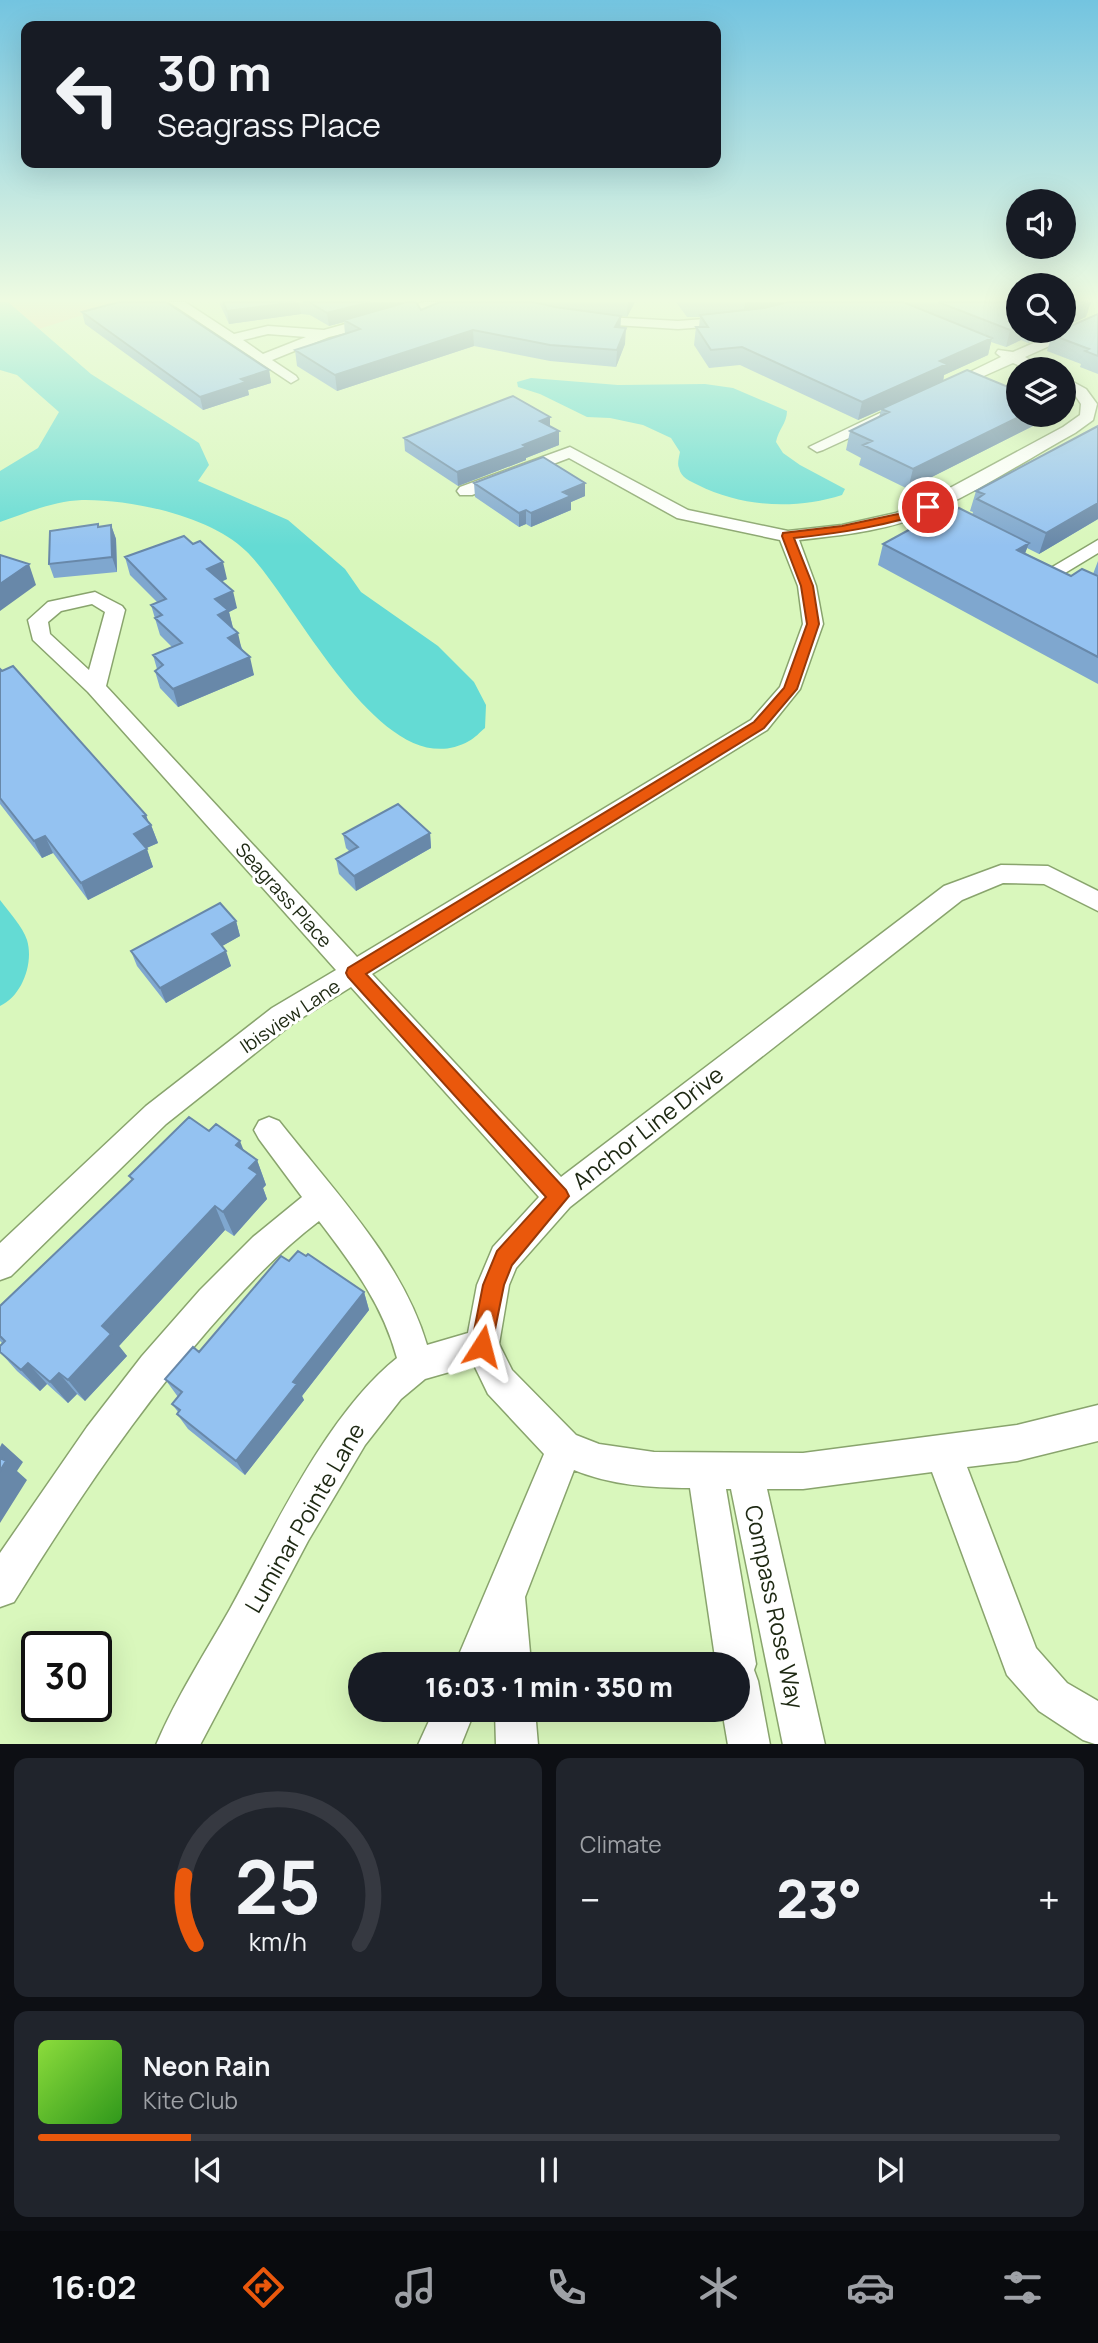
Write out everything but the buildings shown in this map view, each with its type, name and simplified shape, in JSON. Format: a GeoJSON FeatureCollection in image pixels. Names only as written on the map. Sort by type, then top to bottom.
{"type":"FeatureCollection","features":[{"type":"Feature","properties":{"kind":"street"},"geometry":{"type":"LineString","coordinates":[[927,397],[956,383]]}},
{"type":"Feature","properties":{"kind":"street"},"geometry":{"type":"LineString","coordinates":[[466,491],[570,452],[683,513],[788,536],[842,530],[901,517],[928,507],[1069,430],[1087,417],[1092,399],[1076,389]]}},
{"type":"Feature","properties":{"kind":"street"},"geometry":{"type":"LineString","coordinates":[[817,447],[891,413]]}},
{"type":"Feature","properties":{"kind":"street"},"geometry":{"type":"LineString","coordinates":[[928,507],[951,519]]}},
{"type":"Feature","properties":{"kind":"street","name":"Ibisview Lane"},"geometry":{"type":"LineString","coordinates":[[0,1265],[156,1115],[282,1016],[759,725],[790,689],[813,624],[807,586],[788,536]]}},
{"type":"Feature","properties":{"kind":"street"},"geometry":{"type":"LineString","coordinates":[[1076,583],[1048,569],[1098,545]]}},
{"type":"Feature","properties":{"kind":"street","name":"Seagrass Place"},"geometry":{"type":"LineString","coordinates":[[95,687],[115,610],[95,598],[55,606],[38,620],[40,636],[95,687],[559,1196]]}},
{"type":"Feature","properties":{"kind":"street","name":"Anchor Line Drive"},"geometry":{"type":"LineString","coordinates":[[482,1346],[493,1285],[505,1258],[559,1196],[953,893],[1001,874],[1048,875],[1098,902]]}},
{"type":"Feature","properties":{"kind":"street"},"geometry":{"type":"LineString","coordinates":[[269,1130],[381,1278],[405,1327],[416,1365]]}},
{"type":"Feature","properties":{"kind":"street"},"geometry":{"type":"LineString","coordinates":[[0,1588],[32,1538],[148,1376],[243,1266],[293,1219],[322,1201]]}},
{"type":"Feature","properties":{"kind":"street"},"geometry":{"type":"LineString","coordinates":[[482,1346],[500,1382],[564,1449],[599,1462],[654,1470],[803,1471],[1017,1443],[1098,1423]]}},
{"type":"Feature","properties":{"kind":"street","name":"Luminar Pointe Lane"},"geometry":{"type":"LineString","coordinates":[[178,1744],[295,1528],[352,1432],[389,1387],[416,1365],[482,1346]]}},
{"type":"Feature","properties":{"kind":"street"},"geometry":{"type":"LineString","coordinates":[[480,1652],[564,1449]]}},
{"type":"Feature","properties":{"kind":"street"},"geometry":{"type":"LineString","coordinates":[[943,1452],[1021,1661],[1053,1697],[1098,1725]]}},
{"type":"Feature","properties":{"kind":"street","name":"Compass Rose Way"},"geometry":{"type":"LineString","coordinates":[[705,1469],[734,1652]]}},
{"type":"Feature","properties":{"kind":"street","name":"Compass Rose Way"},"geometry":{"type":"LineString","coordinates":[[745,1470],[804,1744]]}},
{"type":"Feature","properties":{"kind":"street"},"geometry":{"type":"LineString","coordinates":[[506,1595],[510,1652]]}},
{"type":"Feature","properties":{"kind":"street"},"geometry":{"type":"LineString","coordinates":[[439,1744],[450,1722]]}},
{"type":"Feature","properties":{"kind":"street"},"geometry":{"type":"LineString","coordinates":[[516,1722],[517,1744]]}},
{"type":"Feature","properties":{"kind":"street"},"geometry":{"type":"LineString","coordinates":[[745,1722],[749,1744]]}},
{"type":"Feature","properties":{"kind":"water"},"geometry":{"type":"Polygon","coordinates":[[[27,383],[106,383],[199,443],[209,465],[198,481],[288,520],[345,569],[361,592],[438,646],[474,682],[486,705],[485,728],[469,741],[437,749],[405,738],[373,714],[343,681],[266,574],[246,551],[231,539],[191,519],[146,506],[82,500],[51,505],[0,522],[0,471],[38,448],[59,412],[27,383]]]}},
{"type":"Feature","properties":{"kind":"water"},"geometry":{"type":"Polygon","coordinates":[[[517,383],[598,383],[705,384],[733,388],[787,411],[776,442],[783,453],[845,489],[842,495],[806,503],[769,504],[732,498],[689,480],[682,474],[678,465],[680,452],[671,438],[643,425],[610,418],[587,417],[540,394],[518,387],[517,383]]]}},
{"type":"Feature","properties":{"kind":"water"},"geometry":{"type":"Polygon","coordinates":[[[0,900],[25,935],[29,959],[20,987],[0,1006],[0,900]]]}},
{"type":"Feature","properties":{"kind":"route"},"geometry":{"type":"LineString","coordinates":[[482,1346],[493,1285],[505,1258],[559,1196],[355,973],[759,725],[790,689],[813,624],[807,586],[788,536],[842,530],[901,517],[928,507]]}}]}
